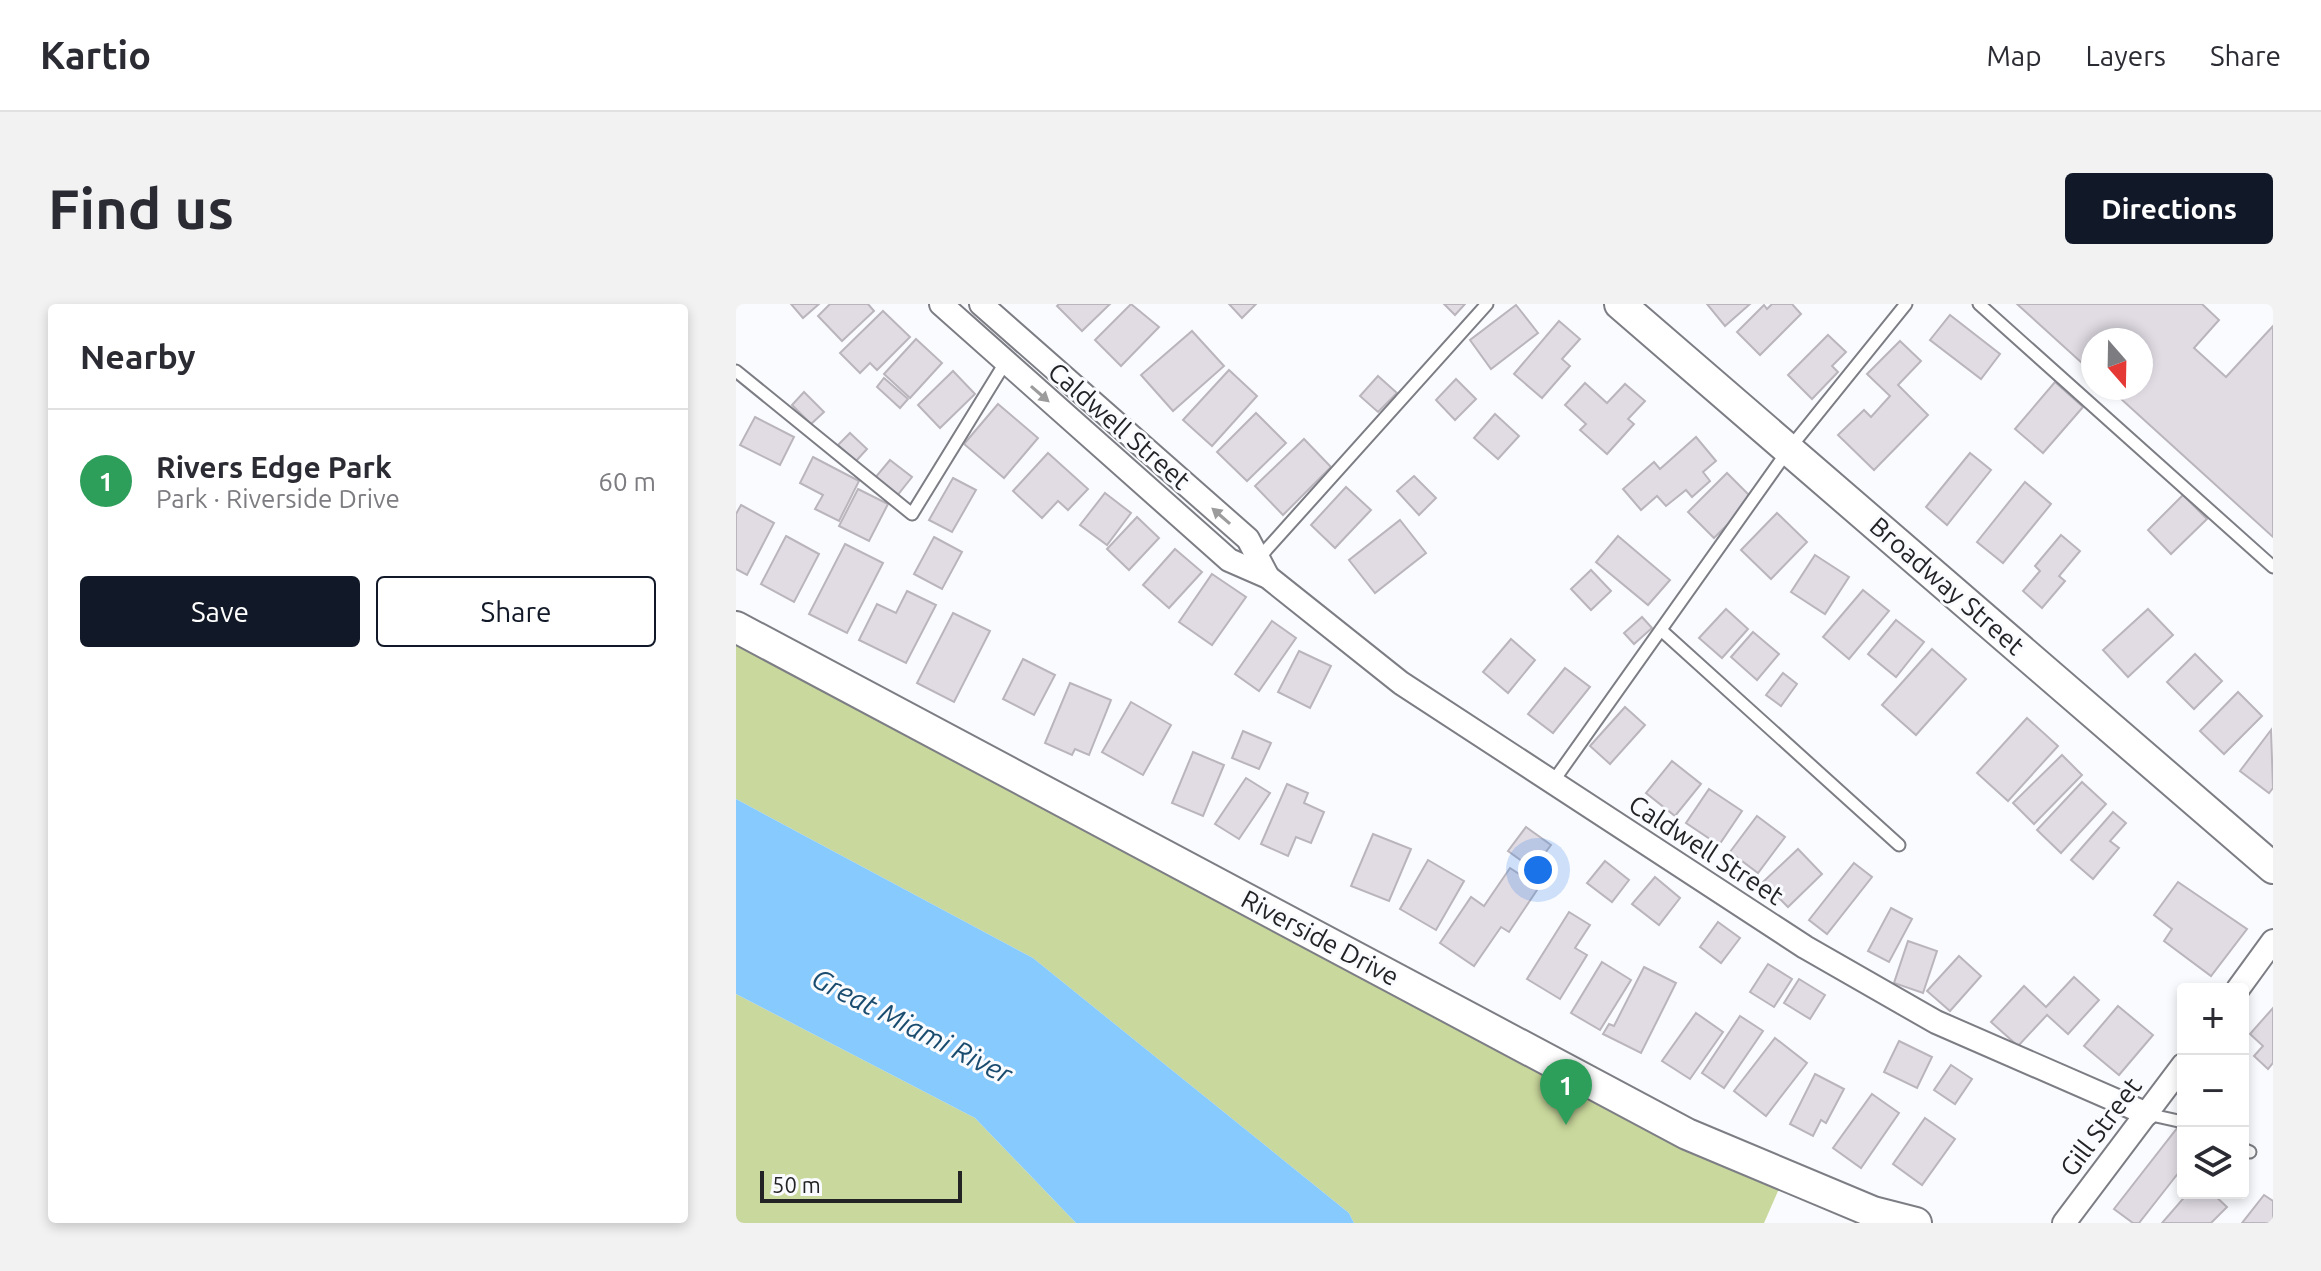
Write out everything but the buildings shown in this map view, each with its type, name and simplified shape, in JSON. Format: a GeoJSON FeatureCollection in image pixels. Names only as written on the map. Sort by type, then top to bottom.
{"type":"FeatureCollection","features":[{"type":"Feature","properties":{"kind":"main road","name":"Broadway Street"},"geometry":{"type":"LineString","coordinates":[[1620,304],[2273,868]]}},
{"type":"Feature","properties":{"kind":"main road","name":"Riverside Drive"},"geometry":{"type":"LineString","coordinates":[[736,627],[1687,1134],[1873,1212],[1916,1223]]}},
{"type":"Feature","properties":{"kind":"street","name":"Caldwell Street"},"geometry":{"type":"LineString","coordinates":[[941,304],[1229,560],[1263,568]]}},
{"type":"Feature","properties":{"kind":"street","name":"Caldwell Street"},"geometry":{"type":"LineString","coordinates":[[981,304],[1248,539],[1263,568],[1401,683],[1551,784],[1805,947],[1936,1022],[2147,1114]]}},
{"type":"Feature","properties":{"kind":"street"},"geometry":{"type":"LineString","coordinates":[[1005,363],[1022,341]]}},
{"type":"Feature","properties":{"kind":"street"},"geometry":{"type":"LineString","coordinates":[[1082,430],[1099,410]]}},
{"type":"Feature","properties":{"kind":"street"},"geometry":{"type":"LineString","coordinates":[[2242,983],[2273,941]]}},
{"type":"Feature","properties":{"kind":"street","name":"Gill Street"},"geometry":{"type":"LineString","coordinates":[[2064,1223],[2177,1073]]}},
{"type":"Feature","properties":{"kind":"lane"},"geometry":{"type":"LineString","coordinates":[[1263,568],[1487,304]]}},
{"type":"Feature","properties":{"kind":"lane"},"geometry":{"type":"LineString","coordinates":[[1551,784],[1789,449],[1906,304]]}},
{"type":"Feature","properties":{"kind":"lane"},"geometry":{"type":"LineString","coordinates":[[1979,304],[2273,567]]}},
{"type":"Feature","properties":{"kind":"lane"},"geometry":{"type":"LineString","coordinates":[[736,371],[912,514],[1005,363]]}},
{"type":"Feature","properties":{"kind":"lane"},"geometry":{"type":"LineString","coordinates":[[1661,630],[1899,845]]}},
{"type":"Feature","properties":{"kind":"lane"},"geometry":{"type":"LineString","coordinates":[[2147,1114],[2177,1121]]}},
{"type":"Feature","properties":{"kind":"green space"},"geometry":{"type":"Polygon","coordinates":[[[736,627],[1785,1175],[1764,1223],[1354,1223],[1349,1213],[1033,958],[736,799],[736,627]]]}},
{"type":"Feature","properties":{"kind":"green space"},"geometry":{"type":"Polygon","coordinates":[[[736,994],[975,1118],[1076,1223],[736,1223],[736,994]]]}},
{"type":"Feature","properties":{"kind":"water","name":"Great Miami River"},"geometry":{"type":"Polygon","coordinates":[[[736,799],[1033,958],[1349,1213],[1354,1223],[1076,1223],[975,1118],[736,994],[736,799]]]}},
{"type":"Feature","properties":{"kind":"place","name":"Rivers Edge Park"},"geometry":{"type":"Point","coordinates":[1566,1125]}}]}
